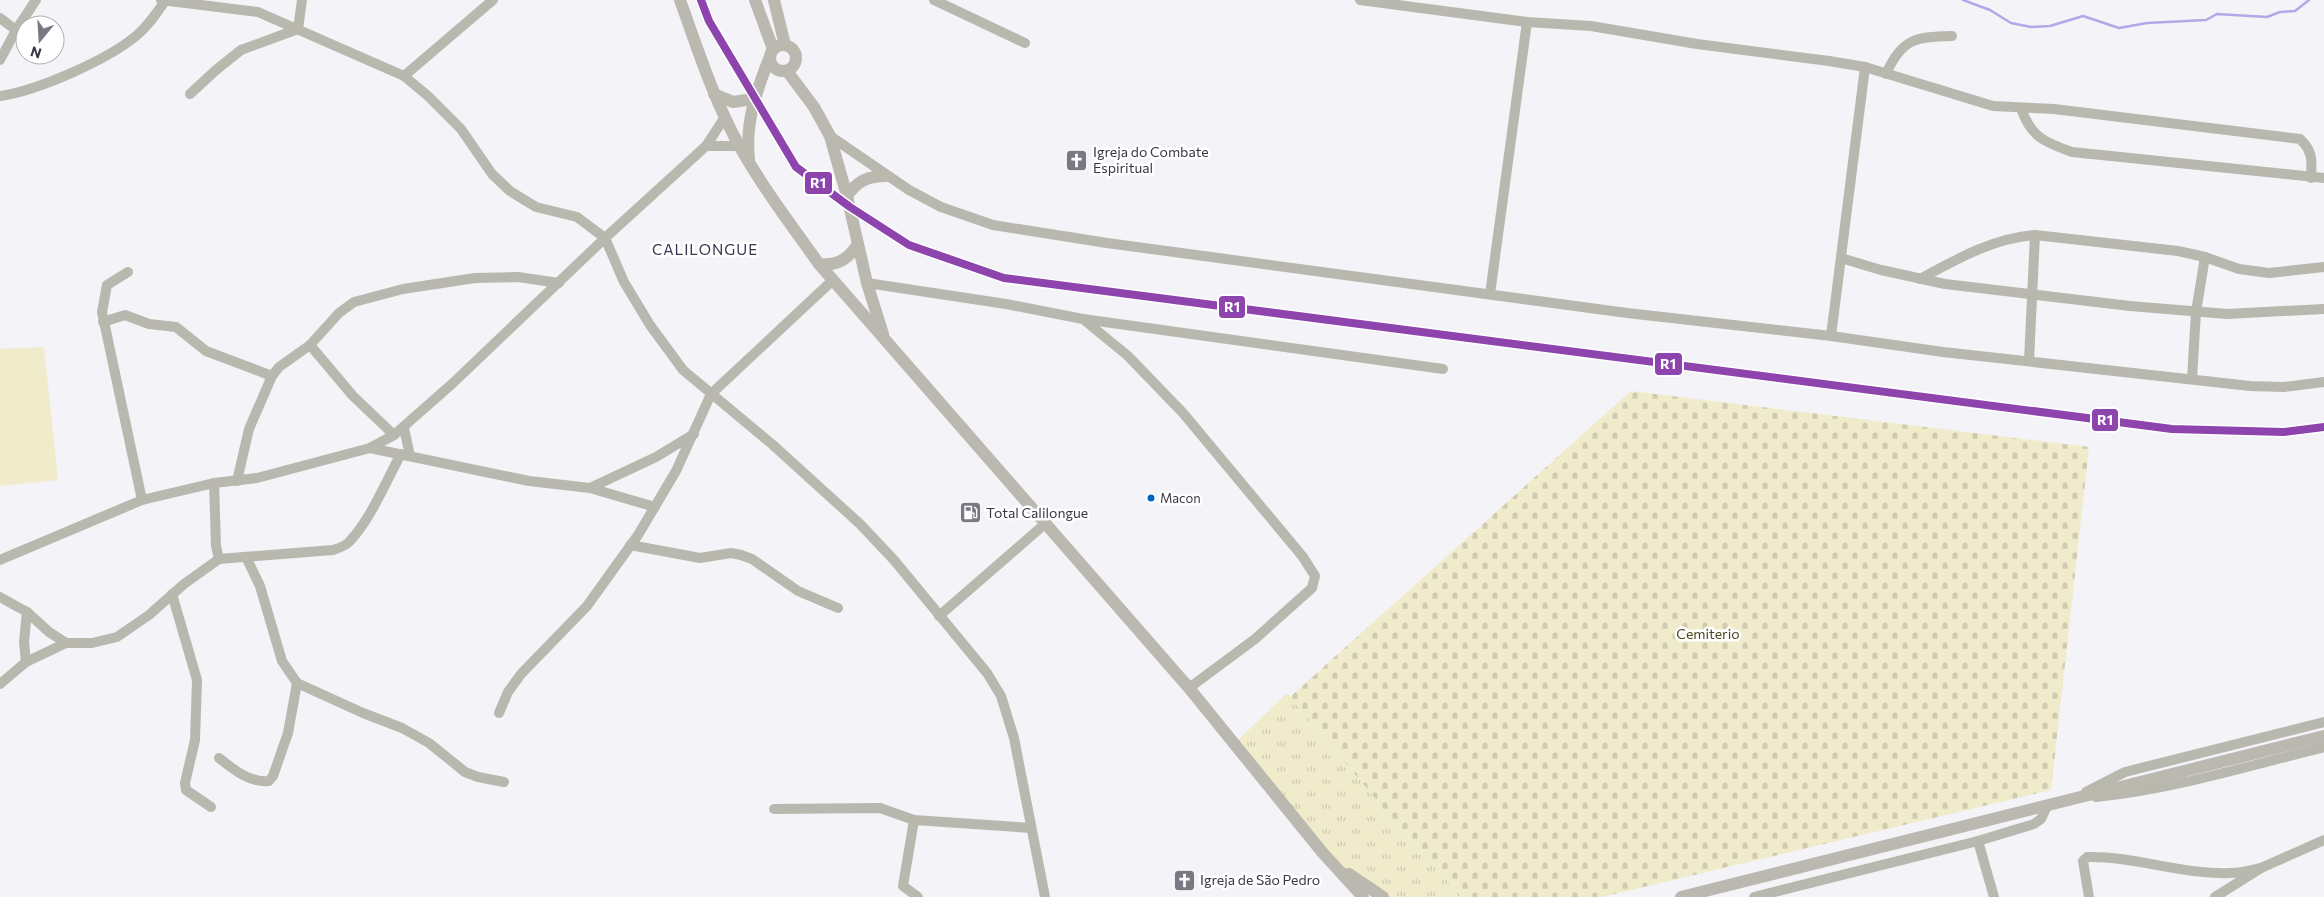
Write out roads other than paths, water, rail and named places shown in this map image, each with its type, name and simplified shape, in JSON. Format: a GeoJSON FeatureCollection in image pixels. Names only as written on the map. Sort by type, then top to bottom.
{"type":"FeatureCollection","features":[{"type":"Feature","properties":{"kind":"main road"},"geometry":{"type":"LineString","coordinates":[[680,0],[714,94],[740,146],[750,164],[819,264],[1189,688],[1329,859],[1363,897]]}},
{"type":"Feature","properties":{"kind":"main road"},"geometry":{"type":"LineString","coordinates":[[776,0],[775,70],[787,71],[794,66],[796,57],[792,49],[776,51]]}},
{"type":"Feature","properties":{"kind":"main road"},"geometry":{"type":"LineString","coordinates":[[750,164],[748,138],[754,99],[776,51],[756,3]]}},
{"type":"Feature","properties":{"kind":"main road"},"geometry":{"type":"LineString","coordinates":[[787,71],[814,108],[830,136],[847,196],[867,283],[883,337]]}},
{"type":"Feature","properties":{"kind":"main road"},"geometry":{"type":"LineString","coordinates":[[714,94],[733,102],[754,99]]}},
{"type":"Feature","properties":{"kind":"main road"},"geometry":{"type":"LineString","coordinates":[[847,196],[854,186],[862,181],[871,177],[886,176]]}},
{"type":"Feature","properties":{"kind":"main road"},"geometry":{"type":"LineString","coordinates":[[819,264],[835,264],[843,260],[858,244]]}},
{"type":"Feature","properties":{"kind":"main road"},"geometry":{"type":"LineString","coordinates":[[1681,897],[2324,736]]}},
{"type":"Feature","properties":{"kind":"main road"},"geometry":{"type":"LineString","coordinates":[[1329,859],[1382,897]]}},
{"type":"Feature","properties":{"kind":"street"},"geometry":{"type":"LineString","coordinates":[[26,15],[36,0]]}},
{"type":"Feature","properties":{"kind":"street"},"geometry":{"type":"LineString","coordinates":[[0,96],[38,85],[118,49],[149,24],[163,0],[258,12],[404,76],[428,96],[461,129],[492,174],[510,190],[536,207],[577,216],[605,238],[624,282],[650,325],[683,370],[773,445],[860,524],[988,674],[1001,696],[1014,738],[1045,897]]}},
{"type":"Feature","properties":{"kind":"street"},"geometry":{"type":"LineString","coordinates":[[298,29],[302,0]]}},
{"type":"Feature","properties":{"kind":"street"},"geometry":{"type":"LineString","coordinates":[[404,76],[493,0]]}},
{"type":"Feature","properties":{"kind":"street"},"geometry":{"type":"LineString","coordinates":[[756,3],[776,0]]}},
{"type":"Feature","properties":{"kind":"street"},"geometry":{"type":"LineString","coordinates":[[934,0],[954,5],[1025,43]]}},
{"type":"Feature","properties":{"kind":"street"},"geometry":{"type":"LineString","coordinates":[[1360,0],[1527,22],[1591,26],[1865,67],[1993,106],[2054,109],[2300,139],[2308,147],[2312,157],[2311,178]]}},
{"type":"Feature","properties":{"kind":"street"},"geometry":{"type":"LineString","coordinates":[[0,18],[15,29]]}},
{"type":"Feature","properties":{"kind":"street"},"geometry":{"type":"LineString","coordinates":[[1490,294],[1527,22]]}},
{"type":"Feature","properties":{"kind":"street"},"geometry":{"type":"LineString","coordinates":[[190,94],[241,50],[298,29]]}},
{"type":"Feature","properties":{"kind":"street"},"geometry":{"type":"LineString","coordinates":[[0,60],[15,32]]}},
{"type":"Feature","properties":{"kind":"street"},"geometry":{"type":"LineString","coordinates":[[1886,74],[1892,60],[1904,46],[1921,37],[1952,36]]}},
{"type":"Feature","properties":{"kind":"street"},"geometry":{"type":"LineString","coordinates":[[1831,336],[1865,67]]}},
{"type":"Feature","properties":{"kind":"street"},"geometry":{"type":"LineString","coordinates":[[2021,108],[2033,134],[2047,143],[2072,152],[2324,178]]}},
{"type":"Feature","properties":{"kind":"street"},"geometry":{"type":"LineString","coordinates":[[0,560],[142,500],[214,483],[238,481],[370,448],[394,435],[404,428],[605,238],[706,146],[725,117]]}},
{"type":"Feature","properties":{"kind":"street"},"geometry":{"type":"LineString","coordinates":[[830,136],[859,154],[886,176],[941,206],[993,225],[1107,243],[1943,352],[2250,386],[2284,387],[2324,382]]}},
{"type":"Feature","properties":{"kind":"street"},"geometry":{"type":"LineString","coordinates":[[706,146],[740,146]]}},
{"type":"Feature","properties":{"kind":"street"},"geometry":{"type":"LineString","coordinates":[[1920,279],[1976,251],[2014,236],[2036,235],[2140,246],[2205,257],[2239,269],[2268,273],[2324,267]]}},
{"type":"Feature","properties":{"kind":"street"},"geometry":{"type":"LineString","coordinates":[[2029,361],[2036,235]]}},
{"type":"Feature","properties":{"kind":"street"},"geometry":{"type":"LineString","coordinates":[[2192,379],[2196,312],[2205,257]]}},
{"type":"Feature","properties":{"kind":"street"},"geometry":{"type":"LineString","coordinates":[[1841,258],[1920,279],[2196,312],[2227,314],[2324,309]]}},
{"type":"Feature","properties":{"kind":"street"},"geometry":{"type":"LineString","coordinates":[[128,272],[107,285],[102,304],[103,322],[142,500]]}},
{"type":"Feature","properties":{"kind":"street"},"geometry":{"type":"LineString","coordinates":[[238,481],[249,429],[272,376],[279,367],[310,345],[339,313],[354,302],[370,296],[475,278],[518,277],[559,283]]}},
{"type":"Feature","properties":{"kind":"street"},"geometry":{"type":"LineString","coordinates":[[499,713],[508,692],[521,674],[587,606],[630,545],[676,471],[711,394],[833,280]]}},
{"type":"Feature","properties":{"kind":"street"},"geometry":{"type":"LineString","coordinates":[[867,283],[1006,304],[1083,319],[1443,368]]}},
{"type":"Feature","properties":{"kind":"street"},"geometry":{"type":"LineString","coordinates":[[103,322],[125,315],[149,324],[176,327],[206,351],[272,376]]}},
{"type":"Feature","properties":{"kind":"street"},"geometry":{"type":"LineString","coordinates":[[1083,319],[1128,356],[1183,413],[1303,557],[1315,576],[1312,588],[1262,632],[1189,688]]}},
{"type":"Feature","properties":{"kind":"street"},"geometry":{"type":"LineString","coordinates":[[310,345],[354,396],[394,435]]}},
{"type":"Feature","properties":{"kind":"street"},"geometry":{"type":"LineString","coordinates":[[0,684],[26,662],[66,643],[92,643],[117,637],[149,615],[172,594],[219,559],[247,559],[333,550],[349,542],[362,525],[406,455],[404,428]]}},
{"type":"Feature","properties":{"kind":"street"},"geometry":{"type":"LineString","coordinates":[[590,488],[656,457],[694,434]]}},
{"type":"Feature","properties":{"kind":"street"},"geometry":{"type":"LineString","coordinates":[[370,448],[530,481],[590,488],[655,507]]}},
{"type":"Feature","properties":{"kind":"street"},"geometry":{"type":"LineString","coordinates":[[214,483],[216,546],[219,559]]}},
{"type":"Feature","properties":{"kind":"street"},"geometry":{"type":"LineString","coordinates":[[939,616],[1046,523]]}},
{"type":"Feature","properties":{"kind":"street"},"geometry":{"type":"LineString","coordinates":[[630,545],[700,558],[730,553],[741,555],[752,559],[798,591],[838,608]]}},
{"type":"Feature","properties":{"kind":"street"},"geometry":{"type":"LineString","coordinates":[[247,559],[260,586],[282,661],[298,684],[402,728],[429,743],[465,772],[478,777],[504,782]]}},
{"type":"Feature","properties":{"kind":"street"},"geometry":{"type":"LineString","coordinates":[[172,594],[197,680],[195,740],[185,783],[186,790],[211,807]]}},
{"type":"Feature","properties":{"kind":"street"},"geometry":{"type":"LineString","coordinates":[[0,597],[27,612],[49,632],[66,643]]}},
{"type":"Feature","properties":{"kind":"street"},"geometry":{"type":"LineString","coordinates":[[26,662],[24,642],[27,612]]}},
{"type":"Feature","properties":{"kind":"street"},"geometry":{"type":"LineString","coordinates":[[219,758],[242,775],[261,782],[269,781],[273,776],[288,733],[298,684]]}},
{"type":"Feature","properties":{"kind":"street"},"geometry":{"type":"LineString","coordinates":[[2068,800],[2125,772],[2324,722]]}},
{"type":"Feature","properties":{"kind":"street"},"geometry":{"type":"LineString","coordinates":[[2068,800],[2124,795],[2324,747]]}},
{"type":"Feature","properties":{"kind":"street"},"geometry":{"type":"LineString","coordinates":[[1754,897],[1978,841],[2034,824],[2041,819],[2047,806]]}},
{"type":"Feature","properties":{"kind":"street"},"geometry":{"type":"LineString","coordinates":[[774,809],[880,808],[914,820],[1031,828]]}},
{"type":"Feature","properties":{"kind":"street"},"geometry":{"type":"LineString","coordinates":[[914,820],[903,886],[918,897]]}},
{"type":"Feature","properties":{"kind":"street"},"geometry":{"type":"LineString","coordinates":[[2215,897],[2261,868],[2324,840]]}},
{"type":"Feature","properties":{"kind":"street"},"geometry":{"type":"LineString","coordinates":[[1978,841],[1991,895]]}},
{"type":"Feature","properties":{"kind":"street"},"geometry":{"type":"LineString","coordinates":[[2089,897],[2082,868],[2083,861],[2087,857],[2137,861],[2210,872],[2232,873],[2261,868]]}},
{"type":"Feature","properties":{"kind":"waterway"},"geometry":{"type":"LineString","coordinates":[[1963,0],[1990,10],[2011,23],[2031,27],[2050,26],[2083,16],[2119,28],[2147,23],[2206,20],[2217,14],[2267,17],[2280,12],[2295,11],[2309,0]]}},
{"type":"Feature","properties":{"kind":"place","name":"Igreja do Combate Espiritual"},"geometry":{"type":"Point","coordinates":[1077,160]}},
{"type":"Feature","properties":{"kind":"place","name":"Macon"},"geometry":{"type":"Point","coordinates":[1151,498]}},
{"type":"Feature","properties":{"kind":"place","name":"Total Calilongue"},"geometry":{"type":"Point","coordinates":[970,513]}},
{"type":"Feature","properties":{"kind":"place","name":"Igreja de São Pedro"},"geometry":{"type":"Point","coordinates":[1184,880]}},
{"type":"Feature","properties":{"kind":"district","name":"CALILONGUE"},"geometry":{"type":"Point","coordinates":[705,250]}},
{"type":"Feature","properties":{"kind":"park label","name":"Cemiterio"},"geometry":{"type":"Point","coordinates":[1708,634]}}]}
